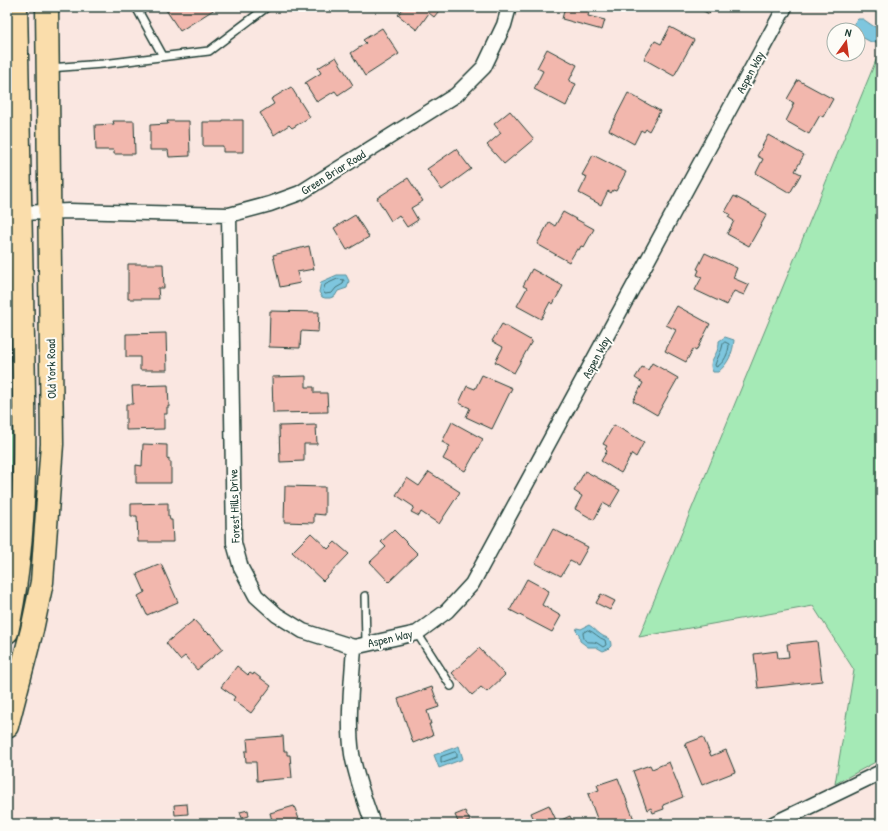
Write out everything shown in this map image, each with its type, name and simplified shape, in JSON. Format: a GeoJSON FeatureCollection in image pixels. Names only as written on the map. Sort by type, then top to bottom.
{"type":"FeatureCollection","features":[{"type":"Feature","properties":{"kind":"highway"},"geometry":{"type":"LineString","coordinates":[[7,632],[11,615],[21,540],[24,474],[24,391],[12,213],[17,40],[16,7]]}},
{"type":"Feature","properties":{"kind":"highway","name":"Old York Road"},"geometry":{"type":"LineString","coordinates":[[7,726],[32,630],[42,582],[52,444],[46,7]]}},
{"type":"Feature","properties":{"kind":"street","name":"Green Briar Road"},"geometry":{"type":"LineString","coordinates":[[12,213],[48,212],[229,215],[270,204],[300,193],[456,95],[484,67],[504,25],[509,7]]}},
{"type":"Feature","properties":{"kind":"street","name":"Aspen Way"},"geometry":{"type":"LineString","coordinates":[[360,646],[417,633],[447,611],[472,584],[785,7]]}},
{"type":"Feature","properties":{"kind":"street"},"geometry":{"type":"LineString","coordinates":[[7,60],[17,40]]}},
{"type":"Feature","properties":{"kind":"street","name":"Forest Hills Drive"},"geometry":{"type":"LineString","coordinates":[[229,215],[234,543],[241,568],[256,596],[277,615],[303,631],[360,646]]}},
{"type":"Feature","properties":{"kind":"street"},"geometry":{"type":"LineString","coordinates":[[360,646],[350,721],[352,754],[363,795],[373,824]]}},
{"type":"Feature","properties":{"kind":"street"},"geometry":{"type":"LineString","coordinates":[[774,824],[881,772]]}},
{"type":"Feature","properties":{"kind":"lane"},"geometry":{"type":"LineString","coordinates":[[136,7],[163,56]]}},
{"type":"Feature","properties":{"kind":"lane"},"geometry":{"type":"LineString","coordinates":[[47,68],[103,64],[209,51],[267,7]]}},
{"type":"Feature","properties":{"kind":"lane"},"geometry":{"type":"LineString","coordinates":[[360,646],[365,596]]}},
{"type":"Feature","properties":{"kind":"lane"},"geometry":{"type":"LineString","coordinates":[[417,633],[451,686]]}},
{"type":"Feature","properties":{"kind":"green space"},"geometry":{"type":"Polygon","coordinates":[[[881,48],[881,759],[835,784],[854,670],[813,606],[639,637],[881,48]]]}},
{"type":"Feature","properties":{"kind":"green space"},"geometry":{"type":"Polygon","coordinates":[[[14,410],[10,502],[7,533],[7,413],[14,410]]]}},
{"type":"Feature","properties":{"kind":"water"},"geometry":{"type":"Polygon","coordinates":[[[858,19],[863,19],[873,26],[881,29],[881,41],[871,42],[866,39],[866,22],[855,22],[858,19]]]}},
{"type":"Feature","properties":{"kind":"water"},"geometry":{"type":"Polygon","coordinates":[[[337,275],[346,275],[349,281],[347,288],[338,291],[335,296],[330,298],[322,297],[319,292],[321,282],[337,275]]]}},
{"type":"Feature","properties":{"kind":"water"},"geometry":{"type":"Polygon","coordinates":[[[725,337],[734,340],[731,354],[722,369],[718,372],[713,372],[711,362],[719,346],[719,341],[725,337]]]}},
{"type":"Feature","properties":{"kind":"water"},"geometry":{"type":"Polygon","coordinates":[[[589,625],[609,639],[611,646],[608,649],[603,651],[596,647],[588,647],[580,641],[579,634],[576,631],[577,628],[581,629],[589,625]]]}},
{"type":"Feature","properties":{"kind":"water"},"geometry":{"type":"Polygon","coordinates":[[[459,746],[463,759],[439,768],[434,755],[459,746]]]}},
{"type":"Feature","properties":{"kind":"building"},"geometry":{"type":"Polygon","coordinates":[[[164,7],[218,7],[180,31],[164,7]]]}},
{"type":"Feature","properties":{"kind":"building"},"geometry":{"type":"Polygon","coordinates":[[[404,7],[442,7],[434,17],[429,13],[417,30],[398,15],[404,7]]]}},
{"type":"Feature","properties":{"kind":"building"},"geometry":{"type":"Polygon","coordinates":[[[565,7],[590,7],[588,16],[605,20],[602,30],[562,19],[565,7]]]}},
{"type":"Feature","properties":{"kind":"building"},"geometry":{"type":"Polygon","coordinates":[[[696,7],[712,7],[709,14],[696,7]]]}},
{"type":"Feature","properties":{"kind":"building"},"geometry":{"type":"Polygon","coordinates":[[[670,27],[694,40],[674,76],[644,59],[655,41],[661,44],[670,27]]]}},
{"type":"Feature","properties":{"kind":"building"},"geometry":{"type":"Polygon","coordinates":[[[382,28],[399,54],[365,76],[351,53],[366,43],[363,40],[382,28]]]}},
{"type":"Feature","properties":{"kind":"building"},"geometry":{"type":"Polygon","coordinates":[[[547,49],[577,65],[569,81],[576,84],[566,106],[534,89],[543,71],[537,68],[547,49]]]}},
{"type":"Feature","properties":{"kind":"building"},"geometry":{"type":"Polygon","coordinates":[[[336,57],[353,85],[338,95],[335,91],[317,102],[305,83],[321,73],[318,68],[336,57]]]}},
{"type":"Feature","properties":{"kind":"building"},"geometry":{"type":"Polygon","coordinates":[[[798,80],[833,99],[823,117],[820,115],[809,134],[786,121],[794,103],[787,99],[798,80]]]}},
{"type":"Feature","properties":{"kind":"building"},"geometry":{"type":"Polygon","coordinates":[[[291,87],[310,117],[292,128],[289,125],[274,135],[260,113],[274,104],[271,99],[291,87]]]}},
{"type":"Feature","properties":{"kind":"building"},"geometry":{"type":"Polygon","coordinates":[[[628,93],[660,111],[649,131],[646,129],[644,132],[641,130],[634,144],[609,130],[628,93]]]}},
{"type":"Feature","properties":{"kind":"building"},"geometry":{"type":"Polygon","coordinates":[[[510,111],[534,139],[504,164],[487,145],[501,133],[494,124],[510,111]]]}},
{"type":"Feature","properties":{"kind":"building"},"geometry":{"type":"Polygon","coordinates":[[[223,120],[243,120],[243,152],[223,152],[223,146],[203,146],[203,122],[223,122],[223,120]]]}},
{"type":"Feature","properties":{"kind":"building"},"geometry":{"type":"Polygon","coordinates":[[[113,121],[134,121],[135,154],[114,154],[114,150],[96,150],[95,125],[114,124],[113,121]]]}},
{"type":"Feature","properties":{"kind":"building"},"geometry":{"type":"Polygon","coordinates":[[[167,121],[189,121],[190,156],[169,157],[168,150],[150,150],[150,125],[168,124],[167,121]]]}},
{"type":"Feature","properties":{"kind":"building"},"geometry":{"type":"Polygon","coordinates":[[[768,135],[804,155],[795,171],[801,174],[790,193],[756,173],[763,159],[757,156],[768,135]]]}},
{"type":"Feature","properties":{"kind":"building"},"geometry":{"type":"Polygon","coordinates":[[[456,149],[471,169],[442,190],[427,169],[456,149]]]}},
{"type":"Feature","properties":{"kind":"building"},"geometry":{"type":"Polygon","coordinates":[[[593,155],[626,172],[616,191],[613,190],[611,193],[608,191],[601,205],[579,193],[587,177],[582,175],[593,155]]]}},
{"type":"Feature","properties":{"kind":"building"},"geometry":{"type":"Polygon","coordinates":[[[408,178],[423,201],[411,208],[418,220],[407,227],[399,215],[391,221],[377,198],[408,178]]]}},
{"type":"Feature","properties":{"kind":"building"},"geometry":{"type":"Polygon","coordinates":[[[734,196],[767,214],[749,246],[727,234],[734,221],[728,217],[730,214],[725,212],[734,196]]]}},
{"type":"Feature","properties":{"kind":"building"},"geometry":{"type":"Polygon","coordinates":[[[563,212],[594,229],[584,247],[581,246],[579,250],[577,249],[569,262],[537,244],[549,222],[555,226],[563,212]]]}},
{"type":"Feature","properties":{"kind":"building"},"geometry":{"type":"Polygon","coordinates":[[[355,215],[369,237],[347,250],[334,228],[355,215]]]}},
{"type":"Feature","properties":{"kind":"building"},"geometry":{"type":"Polygon","coordinates":[[[309,246],[314,269],[297,272],[300,283],[280,287],[273,255],[309,246]]]}},
{"type":"Feature","properties":{"kind":"building"},"geometry":{"type":"Polygon","coordinates":[[[705,253],[737,268],[733,278],[749,285],[744,295],[734,291],[727,305],[695,290],[702,277],[697,275],[699,270],[697,269],[705,253]]]}},
{"type":"Feature","properties":{"kind":"building"},"geometry":{"type":"Polygon","coordinates":[[[128,264],[163,264],[164,288],[158,288],[159,299],[128,299],[128,264]]]}},
{"type":"Feature","properties":{"kind":"building"},"geometry":{"type":"Polygon","coordinates":[[[532,269],[563,286],[553,304],[550,302],[541,319],[517,306],[527,288],[523,286],[532,269]]]}},
{"type":"Feature","properties":{"kind":"building"},"geometry":{"type":"Polygon","coordinates":[[[677,306],[710,324],[696,351],[693,349],[686,362],[665,351],[676,330],[666,325],[677,306]]]}},
{"type":"Feature","properties":{"kind":"building"},"geometry":{"type":"Polygon","coordinates":[[[270,311],[319,312],[318,332],[301,331],[300,348],[269,347],[270,311]]]}},
{"type":"Feature","properties":{"kind":"building"},"geometry":{"type":"Polygon","coordinates":[[[502,324],[532,341],[514,373],[495,362],[503,347],[492,341],[502,324]]]}},
{"type":"Feature","properties":{"kind":"building"},"geometry":{"type":"Polygon","coordinates":[[[166,333],[167,370],[140,370],[140,357],[126,357],[126,334],[166,333]]]}},
{"type":"Feature","properties":{"kind":"building"},"geometry":{"type":"Polygon","coordinates":[[[652,363],[678,378],[657,415],[633,401],[643,383],[635,378],[642,367],[648,370],[652,363]]]}},
{"type":"Feature","properties":{"kind":"building"},"geometry":{"type":"Polygon","coordinates":[[[482,375],[512,388],[492,429],[466,417],[470,408],[459,403],[467,386],[475,389],[482,375]]]}},
{"type":"Feature","properties":{"kind":"building"},"geometry":{"type":"Polygon","coordinates":[[[306,376],[306,387],[314,387],[314,393],[327,393],[328,412],[273,413],[272,377],[306,376]]]}},
{"type":"Feature","properties":{"kind":"building"},"geometry":{"type":"Polygon","coordinates":[[[168,385],[169,407],[167,407],[167,414],[164,414],[164,429],[126,430],[126,404],[133,404],[132,386],[168,385]]]}},
{"type":"Feature","properties":{"kind":"building"},"geometry":{"type":"Polygon","coordinates":[[[452,422],[483,439],[465,471],[443,459],[450,446],[442,442],[452,422]]]}},
{"type":"Feature","properties":{"kind":"building"},"geometry":{"type":"Polygon","coordinates":[[[316,425],[317,444],[304,444],[304,461],[280,462],[279,426],[316,425]]]}},
{"type":"Feature","properties":{"kind":"building"},"geometry":{"type":"Polygon","coordinates":[[[614,425],[644,442],[636,457],[632,454],[621,473],[601,461],[607,451],[605,449],[607,446],[603,444],[614,425]]]}},
{"type":"Feature","properties":{"kind":"building"},"geometry":{"type":"Polygon","coordinates":[[[143,444],[167,445],[167,459],[169,458],[169,462],[171,462],[171,483],[136,483],[136,465],[142,466],[143,444]]]}},
{"type":"Feature","properties":{"kind":"building"},"geometry":{"type":"Polygon","coordinates":[[[585,471],[620,490],[610,507],[603,503],[594,520],[575,509],[582,496],[574,491],[585,471]]]}},
{"type":"Feature","properties":{"kind":"building"},"geometry":{"type":"Polygon","coordinates":[[[429,472],[460,492],[439,524],[421,512],[419,516],[411,512],[414,507],[396,495],[407,478],[419,486],[429,472]]]}},
{"type":"Feature","properties":{"kind":"building"},"geometry":{"type":"Polygon","coordinates":[[[285,486],[325,487],[325,515],[314,514],[314,523],[284,522],[285,486]]]}},
{"type":"Feature","properties":{"kind":"building"},"geometry":{"type":"Polygon","coordinates":[[[168,503],[168,516],[170,520],[172,520],[173,542],[138,542],[137,516],[131,516],[131,504],[168,503]]]}},
{"type":"Feature","properties":{"kind":"building"},"geometry":{"type":"Polygon","coordinates":[[[553,529],[588,547],[578,565],[570,561],[561,576],[535,563],[553,529]]]}},
{"type":"Feature","properties":{"kind":"building"},"geometry":{"type":"Polygon","coordinates":[[[394,530],[418,554],[389,582],[370,562],[386,547],[381,542],[394,530]]]}},
{"type":"Feature","properties":{"kind":"building"},"geometry":{"type":"Polygon","coordinates":[[[311,533],[328,549],[335,542],[349,554],[323,581],[292,552],[311,533]]]}},
{"type":"Feature","properties":{"kind":"building"},"geometry":{"type":"Polygon","coordinates":[[[161,564],[178,602],[147,615],[138,596],[145,592],[137,574],[161,564]]]}},
{"type":"Feature","properties":{"kind":"building"},"geometry":{"type":"Polygon","coordinates":[[[527,579],[549,591],[542,605],[561,616],[552,632],[510,610],[527,579]]]}},
{"type":"Feature","properties":{"kind":"building"},"geometry":{"type":"Polygon","coordinates":[[[601,594],[615,601],[610,610],[596,603],[601,594]]]}},
{"type":"Feature","properties":{"kind":"building"},"geometry":{"type":"Polygon","coordinates":[[[194,620],[205,632],[210,633],[223,649],[197,670],[185,656],[180,660],[166,643],[194,620]]]}},
{"type":"Feature","properties":{"kind":"building"},"geometry":{"type":"Polygon","coordinates":[[[817,641],[822,681],[758,688],[754,654],[777,651],[778,658],[789,657],[787,644],[817,641]]]}},
{"type":"Feature","properties":{"kind":"building"},"geometry":{"type":"Polygon","coordinates":[[[479,648],[505,675],[487,692],[481,687],[472,695],[452,673],[479,648]]]}},
{"type":"Feature","properties":{"kind":"building"},"geometry":{"type":"Polygon","coordinates":[[[237,666],[248,675],[250,673],[253,675],[254,673],[271,686],[251,713],[233,700],[235,697],[221,687],[237,666]]]}},
{"type":"Feature","properties":{"kind":"building"},"geometry":{"type":"Polygon","coordinates":[[[432,687],[439,707],[427,711],[431,724],[429,724],[433,735],[413,743],[398,699],[432,687]]]}},
{"type":"Feature","properties":{"kind":"building"},"geometry":{"type":"Polygon","coordinates":[[[283,736],[284,751],[287,751],[287,755],[290,755],[292,778],[257,781],[256,762],[246,762],[245,751],[248,751],[247,739],[283,736]]]}},
{"type":"Feature","properties":{"kind":"building"},"geometry":{"type":"Polygon","coordinates":[[[703,737],[711,756],[726,750],[735,772],[702,785],[685,744],[703,737]]]}},
{"type":"Feature","properties":{"kind":"building"},"geometry":{"type":"Polygon","coordinates":[[[669,762],[683,797],[663,805],[664,809],[653,813],[651,808],[647,810],[633,771],[650,765],[652,769],[669,762]]]}},
{"type":"Feature","properties":{"kind":"building"},"geometry":{"type":"Polygon","coordinates":[[[618,778],[635,822],[629,824],[599,824],[588,794],[599,790],[597,785],[618,778]]]}},
{"type":"Feature","properties":{"kind":"building"},"geometry":{"type":"Polygon","coordinates":[[[187,804],[188,814],[175,815],[174,805],[187,804]]]}},
{"type":"Feature","properties":{"kind":"building"},"geometry":{"type":"Polygon","coordinates":[[[549,805],[557,822],[570,816],[574,824],[536,824],[531,813],[549,805]]]}},
{"type":"Feature","properties":{"kind":"building"},"geometry":{"type":"Polygon","coordinates":[[[294,806],[299,819],[300,818],[301,822],[304,821],[305,824],[273,824],[270,813],[294,806]]]}},
{"type":"Feature","properties":{"kind":"building"},"geometry":{"type":"Polygon","coordinates":[[[248,810],[249,816],[242,818],[240,812],[248,810]]]}},
{"type":"Feature","properties":{"kind":"building"},"geometry":{"type":"Polygon","coordinates":[[[465,811],[470,821],[459,824],[455,815],[465,811]]]}}]}
